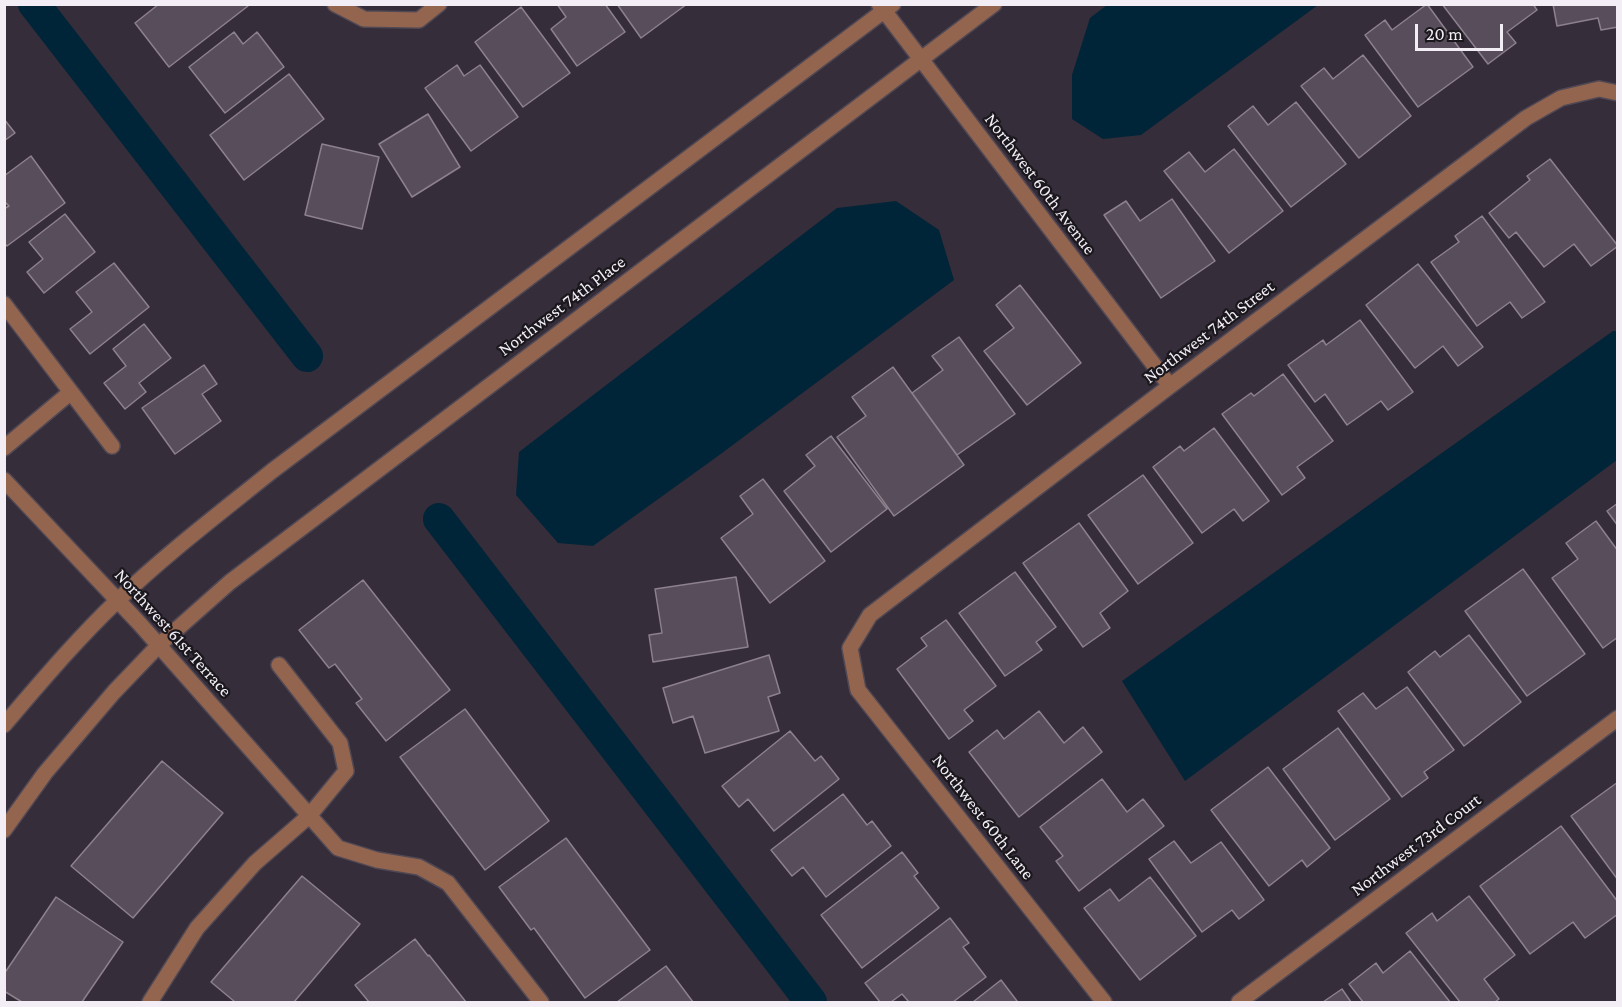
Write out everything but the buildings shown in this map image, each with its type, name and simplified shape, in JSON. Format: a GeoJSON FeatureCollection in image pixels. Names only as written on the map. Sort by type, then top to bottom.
{"type":"FeatureCollection","features":[{"type":"Feature","properties":{"kind":"street"},"geometry":{"type":"LineString","coordinates":[[335,4],[364,19],[418,20],[439,4]]}},
{"type":"Feature","properties":{"kind":"street","name":"Northwest 74th Place"},"geometry":{"type":"LineString","coordinates":[[4,830],[45,773],[114,692],[159,645],[230,582],[994,4]]}},
{"type":"Feature","properties":{"kind":"street"},"geometry":{"type":"LineString","coordinates":[[4,724],[118,600],[187,539],[272,471],[885,7]]}},
{"type":"Feature","properties":{"kind":"street","name":"Northwest 60th Avenue"},"geometry":{"type":"LineString","coordinates":[[885,7],[921,59],[1170,386]]}},
{"type":"Feature","properties":{"kind":"street","name":"Northwest 74th Street"},"geometry":{"type":"LineString","coordinates":[[850,648],[870,615],[1526,118],[1561,98],[1599,89],[1617,93]]}},
{"type":"Feature","properties":{"kind":"street"},"geometry":{"type":"LineString","coordinates":[[4,304],[112,446]]}},
{"type":"Feature","properties":{"kind":"street"},"geometry":{"type":"LineString","coordinates":[[4,448],[71,392]]}},
{"type":"Feature","properties":{"kind":"street","name":"Northwest 61st Terrace"},"geometry":{"type":"LineString","coordinates":[[4,480],[159,645],[339,848],[377,860],[418,867],[448,883],[541,1002]]}},
{"type":"Feature","properties":{"kind":"street","name":"Northwest 60th Lane"},"geometry":{"type":"LineString","coordinates":[[850,648],[858,690],[1104,1002]]}},
{"type":"Feature","properties":{"kind":"street"},"geometry":{"type":"LineString","coordinates":[[150,1002],[197,928],[255,863],[309,816],[346,771],[340,743],[279,665]]}},
{"type":"Feature","properties":{"kind":"street","name":"Northwest 73rd Court"},"geometry":{"type":"LineString","coordinates":[[1239,1002],[1617,718]]}},
{"type":"Feature","properties":{"kind":"water"},"geometry":{"type":"Polygon","coordinates":[[[1107,5],[1318,5],[1141,135],[1103,139],[1072,119],[1072,75],[1090,18],[1107,5]]]}},
{"type":"Feature","properties":{"kind":"water"},"geometry":{"type":"Polygon","coordinates":[[[896,201],[939,230],[954,280],[593,546],[558,543],[516,495],[519,452],[837,208],[896,201]]]}},
{"type":"Feature","properties":{"kind":"water"},"geometry":{"type":"Polygon","coordinates":[[[1613,331],[1618,331],[1617,460],[1185,781],[1122,681],[1613,331]]]}},
{"type":"Feature","properties":{"kind":"waterway"},"geometry":{"type":"LineString","coordinates":[[34,4],[307,356]]}},
{"type":"Feature","properties":{"kind":"waterway"},"geometry":{"type":"LineString","coordinates":[[439,519],[811,1002]]}}]}
